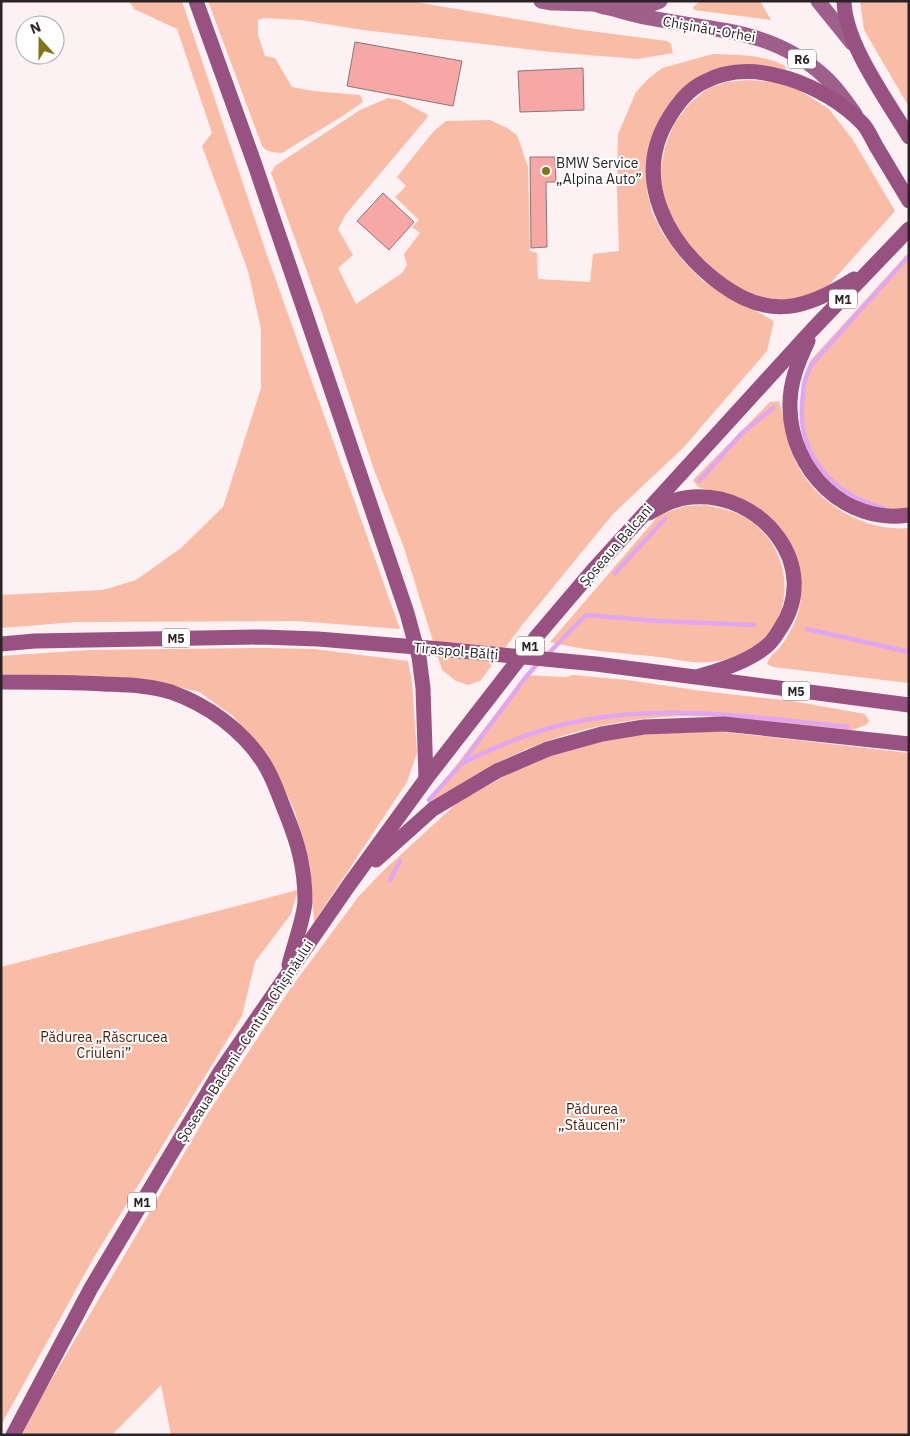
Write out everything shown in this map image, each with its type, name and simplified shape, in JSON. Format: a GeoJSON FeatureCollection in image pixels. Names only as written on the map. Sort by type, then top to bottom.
{"type":"FeatureCollection","features":[{"type":"Feature","properties":{"kind":"highway"},"geometry":{"type":"LineString","coordinates":[[196,1],[256,165],[408,613],[419,657],[423,688],[426,780]]}},
{"type":"Feature","properties":{"kind":"highway"},"geometry":{"type":"LineString","coordinates":[[844,1],[844,12],[856,48],[909,137]]}},
{"type":"Feature","properties":{"kind":"highway"},"geometry":{"type":"LineString","coordinates":[[863,124],[829,98],[794,80],[761,72],[716,77],[692,89],[675,108],[663,127],[656,145],[652,168],[656,194],[663,216],[673,236],[686,253],[706,273],[738,295],[764,305],[792,307],[821,298],[873,267]]}},
{"type":"Feature","properties":{"kind":"highway","name":"Chișinău-Orhei"},"geometry":{"type":"LineString","coordinates":[[863,124],[909,201]]}},
{"type":"Feature","properties":{"kind":"highway","name":"Șoseaua Balcani"},"geometry":{"type":"LineString","coordinates":[[349,885],[426,780],[537,636],[639,518],[812,330],[909,229]]}},
{"type":"Feature","properties":{"kind":"highway"},"geometry":{"type":"LineString","coordinates":[[812,330],[798,365],[790,394],[792,424],[802,456],[809,470],[824,488],[853,508],[870,514],[884,516],[909,515]]}},
{"type":"Feature","properties":{"kind":"highway"},"geometry":{"type":"LineString","coordinates":[[639,518],[681,498],[701,496],[721,499],[732,502],[759,517],[775,533],[787,552],[795,584],[794,594],[791,611],[774,638],[759,652],[696,678]]}},
{"type":"Feature","properties":{"kind":"highway","name":"Tiraspol-Bălți"},"geometry":{"type":"LineString","coordinates":[[1,644],[36,641],[262,637],[352,642],[596,664],[904,703]]}},
{"type":"Feature","properties":{"kind":"highway"},"geometry":{"type":"LineString","coordinates":[[1,682],[144,686],[170,692],[215,713],[248,742],[273,781],[298,844],[304,875],[305,905],[286,977]]}},
{"type":"Feature","properties":{"kind":"highway"},"geometry":{"type":"LineString","coordinates":[[349,885],[433,810],[497,771],[548,749],[602,734],[644,727],[724,724],[909,744]]}},
{"type":"Feature","properties":{"kind":"highway","name":"Șoseaua Balcani - Centura Chișinăului"},"geometry":{"type":"LineString","coordinates":[[13,1435],[91,1288],[190,1121],[220,1072],[349,885]]}},
{"type":"Feature","properties":{"kind":"main road","name":"R6"},"geometry":{"type":"LineString","coordinates":[[541,1],[552,3],[591,2],[614,9],[640,8],[660,1]]}},
{"type":"Feature","properties":{"kind":"main road"},"geometry":{"type":"LineString","coordinates":[[818,1],[841,27],[856,48]]}},
{"type":"Feature","properties":{"kind":"main road"},"geometry":{"type":"LineString","coordinates":[[828,1],[841,27]]}},
{"type":"Feature","properties":{"kind":"main road","name":"Chișinău-Orhei"},"geometry":{"type":"LineString","coordinates":[[614,9],[639,17],[751,35],[782,47],[813,67],[827,79],[863,124]]}},
{"type":"Feature","properties":{"kind":"green space"},"geometry":{"type":"Polygon","coordinates":[[[129,1],[182,1],[267,255],[400,629],[297,621],[76,622],[1,628],[1,595],[103,590],[136,580],[181,548],[223,507],[261,388],[261,329],[248,271],[202,146],[212,133],[177,29],[134,9],[129,1]]]}},
{"type":"Feature","properties":{"kind":"green space"},"geometry":{"type":"Polygon","coordinates":[[[208,1],[410,1],[575,29],[667,41],[671,44],[673,53],[638,59],[551,52],[363,30],[301,20],[264,18],[258,20],[258,35],[265,56],[275,58],[292,87],[313,91],[360,95],[363,102],[282,153],[273,152],[266,150],[262,146],[208,1]]]}},
{"type":"Feature","properties":{"kind":"green space"},"geometry":{"type":"Polygon","coordinates":[[[700,1],[760,1],[771,20],[694,10],[693,7],[700,1]]]}},
{"type":"Feature","properties":{"kind":"green space"},"geometry":{"type":"Polygon","coordinates":[[[860,1],[909,1],[909,107],[864,30],[860,1]]]}},
{"type":"Feature","properties":{"kind":"green space"},"geometry":{"type":"Polygon","coordinates":[[[713,54],[759,57],[785,66],[786,70],[692,83],[672,99],[656,126],[647,156],[647,191],[652,212],[663,234],[683,261],[703,281],[774,321],[767,351],[683,448],[613,514],[523,624],[480,681],[468,685],[456,681],[442,670],[404,548],[373,467],[322,313],[271,173],[275,166],[360,110],[388,98],[400,100],[428,115],[346,214],[338,229],[353,255],[338,268],[356,304],[402,273],[407,265],[404,254],[420,233],[412,227],[419,220],[395,197],[406,186],[397,177],[433,132],[446,121],[490,120],[517,135],[528,167],[530,251],[537,253],[538,279],[590,282],[593,254],[619,251],[618,134],[636,92],[662,68],[713,54]]]}},
{"type":"Feature","properties":{"kind":"green space"},"geometry":{"type":"Polygon","coordinates":[[[749,80],[773,82],[796,88],[829,109],[853,140],[895,211],[828,286],[803,299],[767,299],[742,290],[722,278],[703,262],[672,222],[663,196],[660,172],[665,147],[674,124],[689,104],[707,89],[726,82],[749,80]]]}},
{"type":"Feature","properties":{"kind":"green space"},"geometry":{"type":"Polygon","coordinates":[[[909,252],[909,509],[889,509],[857,498],[839,487],[824,473],[813,457],[806,440],[802,421],[802,401],[804,381],[810,361],[909,252]]]}},
{"type":"Feature","properties":{"kind":"green space"},"geometry":{"type":"Polygon","coordinates":[[[779,401],[796,462],[809,483],[820,495],[847,514],[862,521],[877,526],[909,528],[909,683],[773,667],[767,664],[781,646],[796,619],[800,603],[801,586],[795,554],[778,525],[766,514],[746,500],[698,487],[693,480],[770,402],[779,401]]]}},
{"type":"Feature","properties":{"kind":"green space"},"geometry":{"type":"Polygon","coordinates":[[[706,505],[746,518],[760,529],[771,543],[779,558],[784,575],[785,592],[781,609],[774,625],[753,649],[726,660],[697,662],[590,650],[550,642],[659,515],[685,506],[706,505]]]}},
{"type":"Feature","properties":{"kind":"green space"},"geometry":{"type":"Polygon","coordinates":[[[314,649],[408,661],[412,683],[417,753],[407,782],[314,922],[310,865],[294,809],[271,763],[233,716],[199,692],[147,679],[1,674],[1,656],[89,650],[314,649]]]}},
{"type":"Feature","properties":{"kind":"green space"},"geometry":{"type":"Polygon","coordinates":[[[525,675],[565,677],[573,675],[627,680],[792,701],[865,714],[869,721],[866,725],[846,732],[746,719],[706,716],[661,717],[609,724],[558,738],[509,757],[472,777],[432,804],[427,800],[448,776],[525,675]]]}},
{"type":"Feature","properties":{"kind":"green space","name":"Pădurea „Stăuceni”"},"geometry":{"type":"Polygon","coordinates":[[[715,731],[909,753],[909,1435],[171,1435],[161,1385],[112,1435],[22,1435],[42,1396],[206,1116],[290,989],[359,896],[384,870],[457,803],[510,773],[542,758],[615,738],[658,732],[715,731]]]}},
{"type":"Feature","properties":{"kind":"green space","name":"Pădurea „Răscrucea Criuleni”"},"geometry":{"type":"Polygon","coordinates":[[[298,890],[291,914],[255,962],[242,1016],[93,1259],[1,1425],[1,967],[298,890]]]}},
{"type":"Feature","properties":{"kind":"building"},"geometry":{"type":"Polygon","coordinates":[[[355,42],[462,61],[453,106],[347,86],[355,42]]]}},
{"type":"Feature","properties":{"kind":"building"},"geometry":{"type":"Polygon","coordinates":[[[583,68],[584,110],[520,112],[518,71],[583,68]]]}},
{"type":"Feature","properties":{"kind":"building"},"geometry":{"type":"Polygon","coordinates":[[[530,157],[555,157],[556,182],[546,182],[547,247],[531,248],[530,157]]]}},
{"type":"Feature","properties":{"kind":"building"},"geometry":{"type":"Polygon","coordinates":[[[383,193],[414,222],[389,250],[357,221],[383,193]]]}},
{"type":"Feature","properties":{"kind":"waterway"},"geometry":{"type":"LineString","coordinates":[[883,508],[850,494],[835,483],[813,457],[806,441],[802,424],[803,394],[806,378],[812,364],[909,256]]}},
{"type":"Feature","properties":{"kind":"waterway"},"geometry":{"type":"LineString","coordinates":[[699,481],[742,433],[773,408]]}},
{"type":"Feature","properties":{"kind":"waterway"},"geometry":{"type":"LineString","coordinates":[[615,573],[665,519]]}},
{"type":"Feature","properties":{"kind":"waterway"},"geometry":{"type":"LineString","coordinates":[[546,656],[586,615],[659,621],[754,625]]}},
{"type":"Feature","properties":{"kind":"waterway"},"geometry":{"type":"LineString","coordinates":[[807,629],[909,652]]}},
{"type":"Feature","properties":{"kind":"waterway"},"geometry":{"type":"LineString","coordinates":[[429,800],[462,763],[540,661]]}},
{"type":"Feature","properties":{"kind":"waterway"},"geometry":{"type":"LineString","coordinates":[[463,763],[508,742],[538,731],[569,723],[617,715],[650,713],[716,714],[848,727]]}},
{"type":"Feature","properties":{"kind":"waterway"},"geometry":{"type":"LineString","coordinates":[[390,880],[400,861]]}},
{"type":"Feature","properties":{"kind":"place","name":"BMW Service „Alpina Auto”"},"geometry":{"type":"Point","coordinates":[546,171]}}]}
